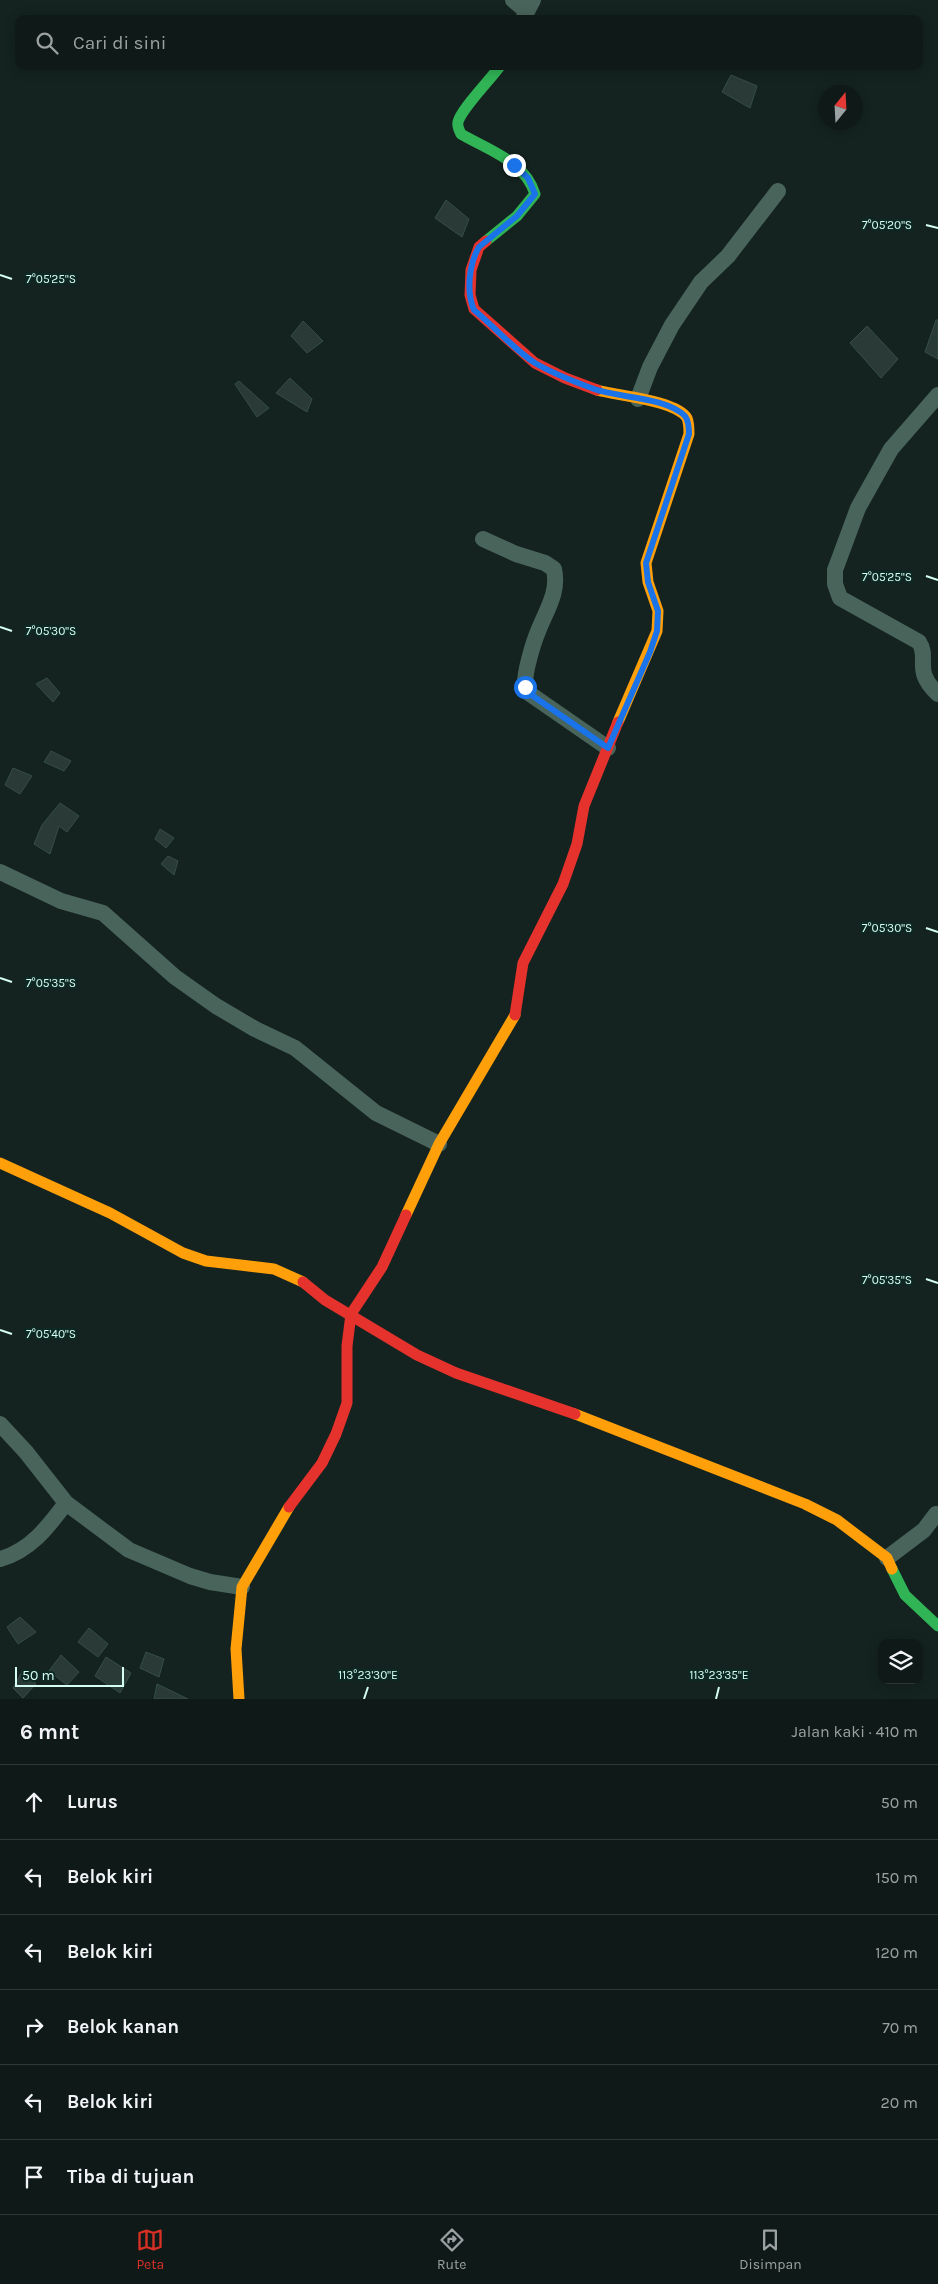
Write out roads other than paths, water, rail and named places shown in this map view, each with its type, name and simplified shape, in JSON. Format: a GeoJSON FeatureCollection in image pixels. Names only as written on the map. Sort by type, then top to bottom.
{"type":"FeatureCollection","features":[{"type":"Feature","properties":{"kind":"street"},"geometry":{"type":"LineString","coordinates":[[513,0],[527,10]]}},
{"type":"Feature","properties":{"kind":"street"},"geometry":{"type":"LineString","coordinates":[[239,1699],[236,1649],[242,1587],[284,1515],[322,1463],[336,1434],[347,1403],[347,1346],[351,1314],[382,1267],[439,1144],[516,1015],[521,995],[520,973],[523,963],[563,884],[577,844],[584,806],[594,775],[608,748],[650,652],[657,631],[658,611],[648,582],[646,563],[689,434],[689,424],[685,416],[649,400],[622,397],[594,389],[534,362],[474,310],[469,298],[475,254],[479,247],[517,216],[535,194],[528,178],[514,165],[499,154],[470,140],[458,129],[460,117],[491,81],[498,70]]}},
{"type":"Feature","properties":{"kind":"street"},"geometry":{"type":"LineString","coordinates":[[638,399],[650,366],[672,325],[701,282],[728,256],[778,191]]}},
{"type":"Feature","properties":{"kind":"street"},"geometry":{"type":"LineString","coordinates":[[938,394],[891,449],[858,508],[844,542],[835,577],[840,598],[919,642],[922,648],[924,677],[938,694]]}},
{"type":"Feature","properties":{"kind":"street"},"geometry":{"type":"LineString","coordinates":[[483,538],[516,554],[545,563],[554,569],[556,579],[554,594],[538,631],[525,687],[530,694],[608,748]]}},
{"type":"Feature","properties":{"kind":"street"},"geometry":{"type":"LineString","coordinates":[[0,872],[61,901],[103,913],[175,977],[216,1006],[255,1029],[295,1048],[376,1114],[439,1144]]}},
{"type":"Feature","properties":{"kind":"street"},"geometry":{"type":"LineString","coordinates":[[0,1163],[110,1213],[183,1252],[206,1261],[255,1266],[288,1274],[417,1356],[456,1373],[585,1417],[805,1504],[837,1520],[887,1558],[897,1583],[905,1595],[938,1626]]}},
{"type":"Feature","properties":{"kind":"street"},"geometry":{"type":"LineString","coordinates":[[0,1424],[26,1452],[66,1503],[129,1550],[190,1576],[210,1582],[242,1587]]}},
{"type":"Feature","properties":{"kind":"street"},"geometry":{"type":"LineString","coordinates":[[0,1558],[28,1546],[49,1525],[66,1503]]}},
{"type":"Feature","properties":{"kind":"street"},"geometry":{"type":"LineString","coordinates":[[887,1558],[924,1530],[936,1514]]}}]}
